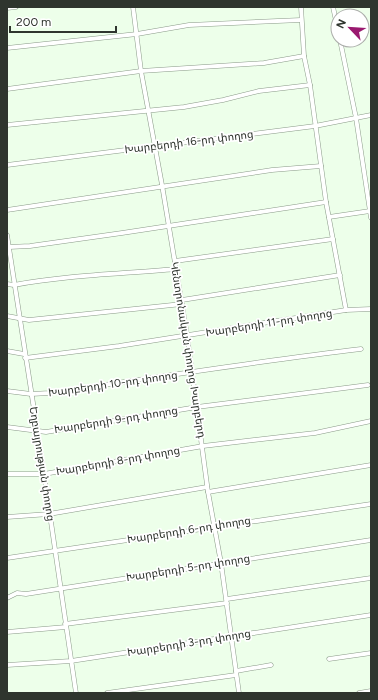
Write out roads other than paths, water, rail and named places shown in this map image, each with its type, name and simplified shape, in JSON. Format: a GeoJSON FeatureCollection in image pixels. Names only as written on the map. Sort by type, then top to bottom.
{"type":"FeatureCollection","features":[{"type":"Feature","properties":{"kind":"street"},"geometry":{"type":"LineString","coordinates":[[7,8],[16,7]]}},
{"type":"Feature","properties":{"kind":"street","name":"Կենտրոնական փողոց Խարբերդ"},"geometry":{"type":"LineString","coordinates":[[133,7],[141,71],[182,302],[208,489],[227,601],[239,693]]}},
{"type":"Feature","properties":{"kind":"street"},"geometry":{"type":"LineString","coordinates":[[301,7],[304,56],[310,84],[326,202],[346,310]]}},
{"type":"Feature","properties":{"kind":"street"},"geometry":{"type":"LineString","coordinates":[[7,48],[137,34],[189,25],[301,20]]}},
{"type":"Feature","properties":{"kind":"street"},"geometry":{"type":"LineString","coordinates":[[342,48],[356,118],[371,218]]}},
{"type":"Feature","properties":{"kind":"street"},"geometry":{"type":"LineString","coordinates":[[7,90],[141,71],[264,63],[304,56]]}},
{"type":"Feature","properties":{"kind":"street"},"geometry":{"type":"LineString","coordinates":[[7,125],[184,107],[223,100],[259,91],[310,84]]}},
{"type":"Feature","properties":{"kind":"street","name":"Խարբերդի 16-րդ փողոց"},"geometry":{"type":"LineString","coordinates":[[7,165],[315,126],[371,116]]}},
{"type":"Feature","properties":{"kind":"street"},"geometry":{"type":"LineString","coordinates":[[7,210],[162,185],[196,182],[272,170],[321,166]]}},
{"type":"Feature","properties":{"kind":"street"},"geometry":{"type":"LineString","coordinates":[[9,247],[30,246],[326,202]]}},
{"type":"Feature","properties":{"kind":"street"},"geometry":{"type":"LineString","coordinates":[[329,217],[370,211]]}},
{"type":"Feature","properties":{"kind":"street","name":"Եղբայրության փողոց"},"geometry":{"type":"LineString","coordinates":[[7,235],[76,693]]}},
{"type":"Feature","properties":{"kind":"street"},"geometry":{"type":"LineString","coordinates":[[175,261],[333,239]]}},
{"type":"Feature","properties":{"kind":"street"},"geometry":{"type":"LineString","coordinates":[[7,284],[71,276],[113,275],[176,269]]}},
{"type":"Feature","properties":{"kind":"street"},"geometry":{"type":"LineString","coordinates":[[7,316],[29,320],[182,302],[340,275]]}},
{"type":"Feature","properties":{"kind":"street","name":"Խարբերդի 11-րդ փողոց"},"geometry":{"type":"LineString","coordinates":[[7,351],[25,356],[58,355],[346,310],[371,309]]}},
{"type":"Feature","properties":{"kind":"street","name":"Խարբերդի 10-րդ փողոց"},"geometry":{"type":"LineString","coordinates":[[7,391],[31,394],[50,393],[192,373],[276,359],[361,349]]}},
{"type":"Feature","properties":{"kind":"street","name":"Խարբերդի 9-րդ փողոց"},"geometry":{"type":"LineString","coordinates":[[7,427],[46,432],[197,407],[368,385]]}},
{"type":"Feature","properties":{"kind":"street","name":"Խարբերդի 8-րդ փողոց"},"geometry":{"type":"LineString","coordinates":[[7,474],[44,474],[203,446],[315,433],[371,421]]}},
{"type":"Feature","properties":{"kind":"street"},"geometry":{"type":"LineString","coordinates":[[7,517],[49,514],[371,465]]}},
{"type":"Feature","properties":{"kind":"street","name":"Խարբերդի 6-րդ փողոց"},"geometry":{"type":"LineString","coordinates":[[7,558],[371,504]]}},
{"type":"Feature","properties":{"kind":"street","name":"Խարբերդի 5-րդ փողոց"},"geometry":{"type":"LineString","coordinates":[[7,598],[12,597],[17,593],[26,594],[371,540]]}},
{"type":"Feature","properties":{"kind":"street"},"geometry":{"type":"LineString","coordinates":[[7,632],[66,626],[371,578]]}},
{"type":"Feature","properties":{"kind":"street","name":"Խարբերդի 3-րդ փողոց"},"geometry":{"type":"LineString","coordinates":[[7,664],[71,661],[371,615]]}},
{"type":"Feature","properties":{"kind":"street"},"geometry":{"type":"LineString","coordinates":[[329,659],[371,653]]}},
{"type":"Feature","properties":{"kind":"street"},"geometry":{"type":"LineString","coordinates":[[107,693],[236,673],[271,666]]}},
{"type":"Feature","properties":{"kind":"street"},"geometry":{"type":"LineString","coordinates":[[359,693],[371,691]]}}]}
